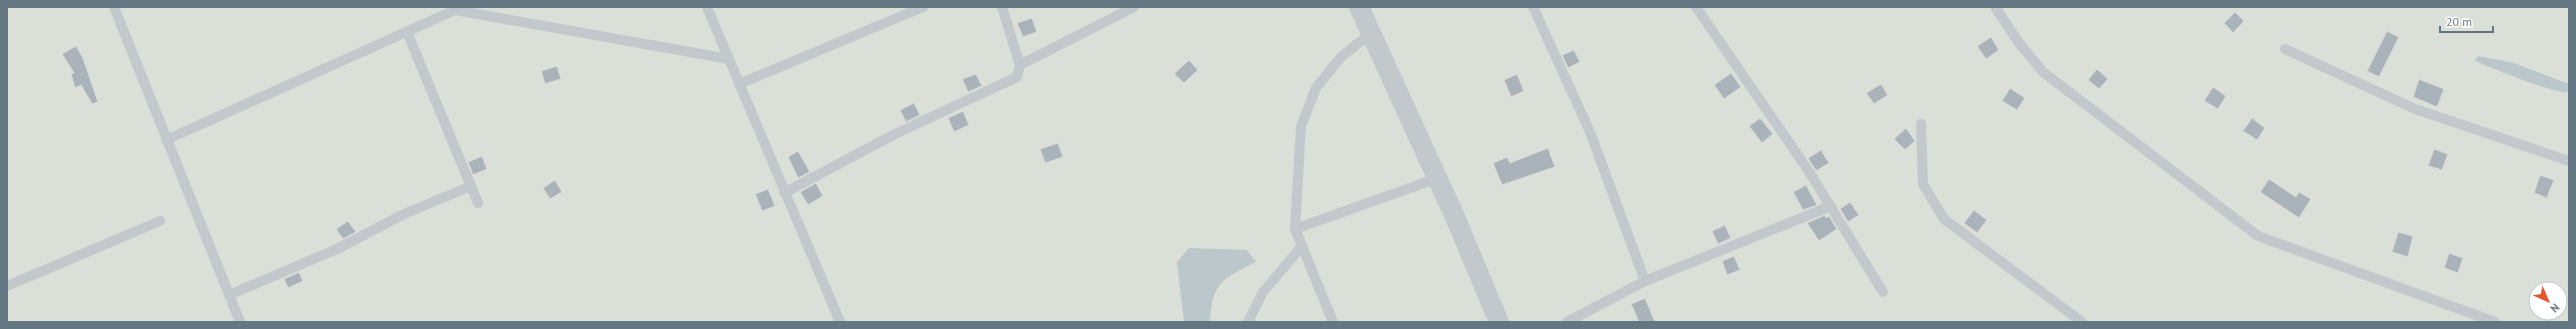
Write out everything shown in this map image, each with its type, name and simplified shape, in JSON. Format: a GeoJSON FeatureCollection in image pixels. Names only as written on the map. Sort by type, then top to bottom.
{"type":"FeatureCollection","features":[{"type":"Feature","properties":{"kind":"street"},"geometry":{"type":"LineString","coordinates":[[1359,7],[1438,178],[1499,322]]}},
{"type":"Feature","properties":{"kind":"lane"},"geometry":{"type":"LineString","coordinates":[[114,7],[240,322]]}},
{"type":"Feature","properties":{"kind":"lane"},"geometry":{"type":"LineString","coordinates":[[707,7],[840,322]]}},
{"type":"Feature","properties":{"kind":"lane"},"geometry":{"type":"LineString","coordinates":[[739,84],[909,10],[923,7]]}},
{"type":"Feature","properties":{"kind":"lane"},"geometry":{"type":"LineString","coordinates":[[784,192],[895,134],[1017,77],[1020,64],[1002,7]]}},
{"type":"Feature","properties":{"kind":"lane"},"geometry":{"type":"LineString","coordinates":[[1020,64],[1134,7]]}},
{"type":"Feature","properties":{"kind":"lane"},"geometry":{"type":"LineString","coordinates":[[1533,7],[1590,132],[1645,281]]}},
{"type":"Feature","properties":{"kind":"lane"},"geometry":{"type":"LineString","coordinates":[[1696,7],[1808,170],[1883,292]]}},
{"type":"Feature","properties":{"kind":"lane"},"geometry":{"type":"LineString","coordinates":[[1995,7],[2019,44],[2043,72],[2258,236],[2496,322]]}},
{"type":"Feature","properties":{"kind":"lane"},"geometry":{"type":"LineString","coordinates":[[166,140],[455,9],[729,59]]}},
{"type":"Feature","properties":{"kind":"lane"},"geometry":{"type":"LineString","coordinates":[[407,32],[478,203]]}},
{"type":"Feature","properties":{"kind":"lane"},"geometry":{"type":"LineString","coordinates":[[1333,322],[1295,229],[1301,126],[1316,88],[1341,57],[1371,33]]}},
{"type":"Feature","properties":{"kind":"lane"},"geometry":{"type":"LineString","coordinates":[[2285,49],[2415,109],[2569,161]]}},
{"type":"Feature","properties":{"kind":"lane"},"geometry":{"type":"LineString","coordinates":[[1921,124],[1923,184],[1944,219],[2082,322]]}},
{"type":"Feature","properties":{"kind":"lane"},"geometry":{"type":"LineString","coordinates":[[1295,229],[1438,178]]}},
{"type":"Feature","properties":{"kind":"lane"},"geometry":{"type":"LineString","coordinates":[[229,295],[337,249],[404,214],[471,186]]}},
{"type":"Feature","properties":{"kind":"lane"},"geometry":{"type":"LineString","coordinates":[[1567,322],[1645,281],[1831,206]]}},
{"type":"Feature","properties":{"kind":"lane"},"geometry":{"type":"LineString","coordinates":[[7,286],[160,222]]}},
{"type":"Feature","properties":{"kind":"lane"},"geometry":{"type":"LineString","coordinates":[[1248,322],[1264,292],[1302,246]]}},
{"type":"Feature","properties":{"kind":"shaded area"},"geometry":{"type":"Polygon","coordinates":[[[7,7],[2569,7],[2569,322],[7,322],[7,7]]]}},
{"type":"Feature","properties":{"kind":"shaded area"},"geometry":{"type":"Polygon","coordinates":[[[2478,56],[2514,63],[2569,84],[2567,93],[2509,75],[2475,61],[2478,56]]]}},
{"type":"Feature","properties":{"kind":"shaded area"},"geometry":{"type":"Polygon","coordinates":[[[1189,248],[1247,250],[1256,262],[1235,273],[1221,283],[1213,298],[1210,322],[1184,322],[1177,262],[1189,248]]]}},
{"type":"Feature","properties":{"kind":"building"},"geometry":{"type":"Polygon","coordinates":[[[2235,12],[2244,21],[2233,33],[2224,23],[2235,12]]]}},
{"type":"Feature","properties":{"kind":"building"},"geometry":{"type":"Polygon","coordinates":[[[1032,18],[1037,32],[1023,37],[1017,23],[1032,18]]]}},
{"type":"Feature","properties":{"kind":"building"},"geometry":{"type":"Polygon","coordinates":[[[2387,31],[2399,37],[2379,77],[2367,71],[2387,31]]]}},
{"type":"Feature","properties":{"kind":"building"},"geometry":{"type":"Polygon","coordinates":[[[1991,37],[1999,50],[1986,59],[1977,46],[1991,37]]]}},
{"type":"Feature","properties":{"kind":"building"},"geometry":{"type":"Polygon","coordinates":[[[76,46],[83,58],[98,102],[92,104],[81,85],[75,88],[71,74],[74,73],[62,54],[76,46]]]}},
{"type":"Feature","properties":{"kind":"building"},"geometry":{"type":"Polygon","coordinates":[[[1574,50],[1580,62],[1568,68],[1562,55],[1574,50]]]}},
{"type":"Feature","properties":{"kind":"building"},"geometry":{"type":"Polygon","coordinates":[[[1189,60],[1198,70],[1184,83],[1174,74],[1189,60]]]}},
{"type":"Feature","properties":{"kind":"building"},"geometry":{"type":"Polygon","coordinates":[[[557,66],[561,79],[545,84],[541,71],[557,66]]]}},
{"type":"Feature","properties":{"kind":"building"},"geometry":{"type":"Polygon","coordinates":[[[2097,69],[2108,79],[2099,89],[2088,80],[2097,69]]]}},
{"type":"Feature","properties":{"kind":"building"},"geometry":{"type":"Polygon","coordinates":[[[1731,73],[1741,87],[1724,99],[1714,85],[1731,73]]]}},
{"type":"Feature","properties":{"kind":"building"},"geometry":{"type":"Polygon","coordinates":[[[976,74],[982,86],[968,92],[962,79],[976,74]]]}},
{"type":"Feature","properties":{"kind":"building"},"geometry":{"type":"Polygon","coordinates":[[[1517,74],[1524,91],[1511,97],[1504,80],[1517,74]]]}},
{"type":"Feature","properties":{"kind":"building"},"geometry":{"type":"Polygon","coordinates":[[[2419,79],[2444,89],[2437,107],[2413,97],[2419,79]]]}},
{"type":"Feature","properties":{"kind":"building"},"geometry":{"type":"Polygon","coordinates":[[[1881,84],[1888,95],[1874,104],[1866,93],[1881,84]]]}},
{"type":"Feature","properties":{"kind":"building"},"geometry":{"type":"Polygon","coordinates":[[[2213,87],[2226,96],[2218,109],[2204,101],[2213,87]]]}},
{"type":"Feature","properties":{"kind":"building"},"geometry":{"type":"Polygon","coordinates":[[[2010,88],[2025,98],[2017,110],[2002,101],[2010,88]]]}},
{"type":"Feature","properties":{"kind":"building"},"geometry":{"type":"Polygon","coordinates":[[[914,103],[920,115],[906,122],[900,110],[914,103]]]}},
{"type":"Feature","properties":{"kind":"building"},"geometry":{"type":"Polygon","coordinates":[[[963,111],[969,125],[954,132],[948,118],[963,111]]]}},
{"type":"Feature","properties":{"kind":"building"},"geometry":{"type":"Polygon","coordinates":[[[1760,118],[1773,134],[1762,143],[1749,126],[1760,118]]]}},
{"type":"Feature","properties":{"kind":"building"},"geometry":{"type":"Polygon","coordinates":[[[2252,118],[2265,128],[2257,140],[2243,131],[2252,118]]]}},
{"type":"Feature","properties":{"kind":"building"},"geometry":{"type":"Polygon","coordinates":[[[1906,128],[1915,141],[1905,150],[1894,139],[1906,128]]]}},
{"type":"Feature","properties":{"kind":"building"},"geometry":{"type":"Polygon","coordinates":[[[1058,143],[1063,157],[1045,163],[1040,149],[1058,143]]]}},
{"type":"Feature","properties":{"kind":"building"},"geometry":{"type":"Polygon","coordinates":[[[1548,148],[1555,167],[1502,185],[1493,163],[1507,157],[1510,163],[1548,148]]]}},
{"type":"Feature","properties":{"kind":"building"},"geometry":{"type":"Polygon","coordinates":[[[2434,149],[2448,154],[2442,170],[2428,166],[2434,149]]]}},
{"type":"Feature","properties":{"kind":"building"},"geometry":{"type":"Polygon","coordinates":[[[1821,150],[1829,163],[1816,171],[1808,158],[1821,150]]]}},
{"type":"Feature","properties":{"kind":"building"},"geometry":{"type":"Polygon","coordinates":[[[798,151],[810,172],[798,178],[788,157],[798,151]]]}},
{"type":"Feature","properties":{"kind":"building"},"geometry":{"type":"Polygon","coordinates":[[[482,156],[487,169],[473,175],[468,162],[482,156]]]}},
{"type":"Feature","properties":{"kind":"building"},"geometry":{"type":"Polygon","coordinates":[[[2540,175],[2554,180],[2547,198],[2534,193],[2540,175]]]}},
{"type":"Feature","properties":{"kind":"building"},"geometry":{"type":"Polygon","coordinates":[[[2269,179],[2296,197],[2299,192],[2311,199],[2299,218],[2260,192],[2269,179]]]}},
{"type":"Feature","properties":{"kind":"building"},"geometry":{"type":"Polygon","coordinates":[[[555,180],[562,192],[550,199],[543,188],[555,180]]]}},
{"type":"Feature","properties":{"kind":"building"},"geometry":{"type":"Polygon","coordinates":[[[816,183],[823,196],[808,205],[800,192],[816,183]]]}},
{"type":"Feature","properties":{"kind":"building"},"geometry":{"type":"Polygon","coordinates":[[[1806,185],[1817,205],[1803,210],[1793,192],[1806,185]]]}},
{"type":"Feature","properties":{"kind":"building"},"geometry":{"type":"Polygon","coordinates":[[[768,189],[775,206],[762,211],[755,194],[768,189]]]}},
{"type":"Feature","properties":{"kind":"building"},"geometry":{"type":"Polygon","coordinates":[[[1850,202],[1859,215],[1848,222],[1840,209],[1850,202]]]}},
{"type":"Feature","properties":{"kind":"building"},"geometry":{"type":"Polygon","coordinates":[[[1974,210],[1987,220],[1977,233],[1964,223],[1974,210]]]}},
{"type":"Feature","properties":{"kind":"building"},"geometry":{"type":"Polygon","coordinates":[[[1825,215],[1826,218],[1829,216],[1837,229],[1819,241],[1807,223],[1825,215]]]}},
{"type":"Feature","properties":{"kind":"building"},"geometry":{"type":"Polygon","coordinates":[[[348,221],[356,232],[343,239],[336,229],[348,221]]]}},
{"type":"Feature","properties":{"kind":"building"},"geometry":{"type":"Polygon","coordinates":[[[1725,225],[1731,238],[1718,244],[1712,231],[1725,225]]]}},
{"type":"Feature","properties":{"kind":"building"},"geometry":{"type":"Polygon","coordinates":[[[2398,232],[2413,236],[2408,257],[2392,252],[2398,232]]]}},
{"type":"Feature","properties":{"kind":"building"},"geometry":{"type":"Polygon","coordinates":[[[2449,253],[2463,258],[2458,273],[2444,268],[2449,253]]]}},
{"type":"Feature","properties":{"kind":"building"},"geometry":{"type":"Polygon","coordinates":[[[1734,256],[1740,270],[1727,275],[1722,261],[1734,256]]]}},
{"type":"Feature","properties":{"kind":"building"},"geometry":{"type":"Polygon","coordinates":[[[299,272],[303,281],[288,288],[284,279],[299,272]]]}},
{"type":"Feature","properties":{"kind":"building"},"geometry":{"type":"Polygon","coordinates":[[[1645,298],[1655,322],[1639,322],[1631,304],[1645,298]]]}}]}
